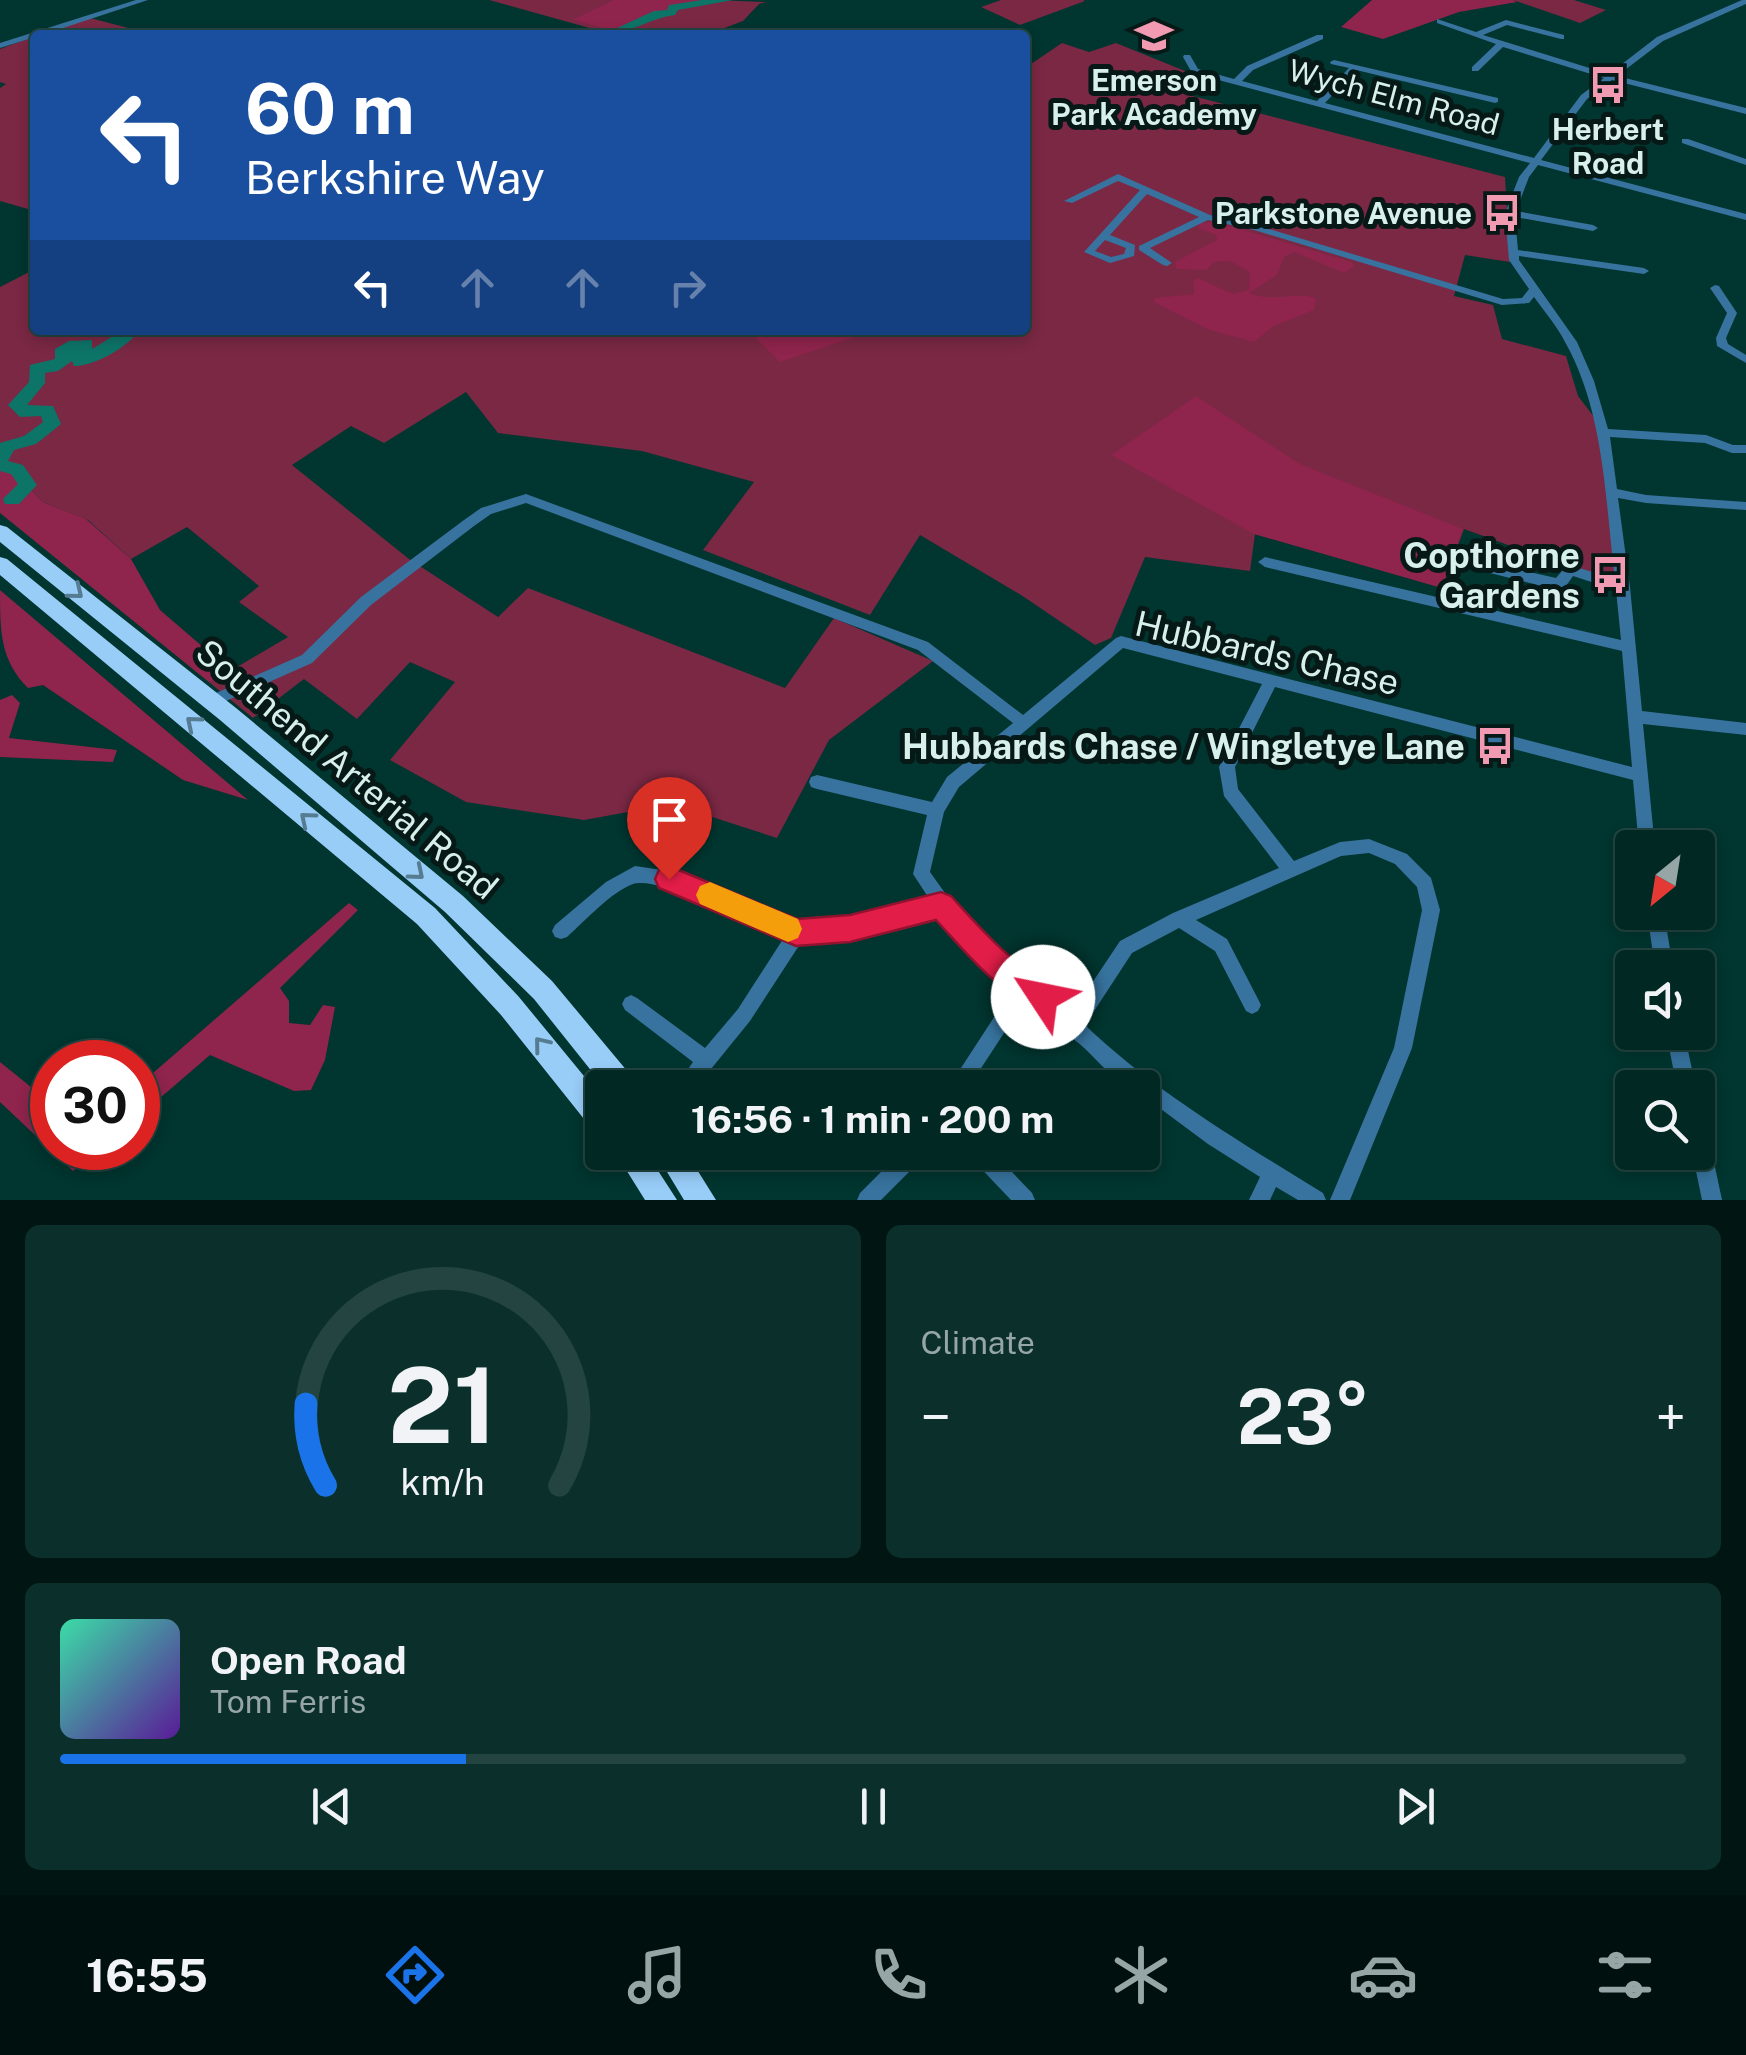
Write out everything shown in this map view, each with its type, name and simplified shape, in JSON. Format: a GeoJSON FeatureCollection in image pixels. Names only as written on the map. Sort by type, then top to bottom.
{"type":"FeatureCollection","features":[{"type":"Feature","properties":{"kind":"highway","name":"Southend Arterial Road"},"geometry":{"type":"LineString","coordinates":[[0,532],[212,701],[454,904],[542,990],[608,1070]]}},
{"type":"Feature","properties":{"kind":"highway","name":"Southend Arterial Road"},"geometry":{"type":"LineString","coordinates":[[0,564],[426,916],[510,1006],[585,1098]]}},
{"type":"Feature","properties":{"kind":"highway"},"geometry":{"type":"LineString","coordinates":[[641,1170],[662,1200]]}},
{"type":"Feature","properties":{"kind":"highway"},"geometry":{"type":"LineString","coordinates":[[680,1170],[701,1200]]}},
{"type":"Feature","properties":{"kind":"street"},"geometry":{"type":"LineString","coordinates":[[50,30],[144,0]]}},
{"type":"Feature","properties":{"kind":"street"},"geometry":{"type":"LineString","coordinates":[[1646,830],[1623,588],[1602,433],[1577,355],[1549,311],[1530,296],[1512,252],[1510,213],[1524,177],[1576,105],[1660,39],[1746,1]]}},
{"type":"Feature","properties":{"kind":"street"},"geometry":{"type":"LineString","coordinates":[[1734,6],[1746,10]]}},
{"type":"Feature","properties":{"kind":"street"},"geometry":{"type":"LineString","coordinates":[[1440,21],[1500,45],[1608,78],[1746,111]]}},
{"type":"Feature","properties":{"kind":"street"},"geometry":{"type":"LineString","coordinates":[[1476,35],[1506,22],[1562,38]]}},
{"type":"Feature","properties":{"kind":"street"},"geometry":{"type":"LineString","coordinates":[[0,46],[30,36]]}},
{"type":"Feature","properties":{"kind":"street"},"geometry":{"type":"LineString","coordinates":[[1236,82],[1250,68],[1320,38]]}},
{"type":"Feature","properties":{"kind":"street"},"geometry":{"type":"LineString","coordinates":[[1475,69],[1500,45]]}},
{"type":"Feature","properties":{"kind":"street","name":"Wych Elm Road"},"geometry":{"type":"LineString","coordinates":[[1187,57],[1195,71],[1538,161]]}},
{"type":"Feature","properties":{"kind":"street"},"geometry":{"type":"LineString","coordinates":[[1334,62],[1495,100]]}},
{"type":"Feature","properties":{"kind":"street"},"geometry":{"type":"LineString","coordinates":[[1320,104],[1354,67]]}},
{"type":"Feature","properties":{"kind":"street"},"geometry":{"type":"LineString","coordinates":[[1685,141],[1746,162]]}},
{"type":"Feature","properties":{"kind":"street"},"geometry":{"type":"LineString","coordinates":[[1538,161],[1746,218]]}},
{"type":"Feature","properties":{"kind":"street"},"geometry":{"type":"LineString","coordinates":[[1069,201],[1113,177],[1207,217],[1256,228],[1488,299],[1530,296]]}},
{"type":"Feature","properties":{"kind":"street"},"geometry":{"type":"LineString","coordinates":[[1105,236],[1146,189]]}},
{"type":"Feature","properties":{"kind":"street"},"geometry":{"type":"LineString","coordinates":[[1510,213],[1593,228]]}},
{"type":"Feature","properties":{"kind":"street"},"geometry":{"type":"LineString","coordinates":[[1168,263],[1143,248],[1207,217]]}},
{"type":"Feature","properties":{"kind":"street"},"geometry":{"type":"LineString","coordinates":[[1512,252],[1644,271]]}},
{"type":"Feature","properties":{"kind":"street"},"geometry":{"type":"LineString","coordinates":[[1715,288],[1732,313],[1721,338],[1724,346],[1746,360]]}},
{"type":"Feature","properties":{"kind":"street"},"geometry":{"type":"LineString","coordinates":[[1602,433],[1706,439],[1732,449],[1746,449]]}},
{"type":"Feature","properties":{"kind":"street"},"geometry":{"type":"LineString","coordinates":[[1612,493],[1646,500],[1746,506]]}},
{"type":"Feature","properties":{"kind":"street"},"geometry":{"type":"LineString","coordinates":[[212,701],[307,659],[366,601],[469,523],[486,511],[526,498],[923,646],[1022,722]]}},
{"type":"Feature","properties":{"kind":"street"},"geometry":{"type":"LineString","coordinates":[[1265,562],[1628,647]]}},
{"type":"Feature","properties":{"kind":"street"},"geometry":{"type":"LineString","coordinates":[[1547,562],[1623,588]]}},
{"type":"Feature","properties":{"kind":"street"},"geometry":{"type":"LineString","coordinates":[[1490,568],[1554,584],[1570,571]]}},
{"type":"Feature","properties":{"kind":"street","name":"Hubbards Chase"},"geometry":{"type":"LineString","coordinates":[[936,810],[959,775],[1121,642],[1642,776]]}},
{"type":"Feature","properties":{"kind":"street"},"geometry":{"type":"LineString","coordinates":[[1271,681],[1226,778],[1230,791],[1291,872]]}},
{"type":"Feature","properties":{"kind":"street"},"geometry":{"type":"LineString","coordinates":[[1636,716],[1746,730]]}},
{"type":"Feature","properties":{"kind":"street"},"geometry":{"type":"LineString","coordinates":[[818,782],[936,810],[921,874],[960,930],[1024,987],[1043,997],[1072,1029],[1215,1138],[1316,1200]]}},
{"type":"Feature","properties":{"kind":"street"},"geometry":{"type":"LineString","coordinates":[[1072,1029],[1126,947],[1178,919],[1340,849],[1369,846],[1401,859],[1424,883],[1431,910],[1403,1048],[1340,1200]]}},
{"type":"Feature","properties":{"kind":"street"},"geometry":{"type":"LineString","coordinates":[[561,931],[612,887],[636,874],[669,879],[796,933],[850,928],[941,905]]}},
{"type":"Feature","properties":{"kind":"street"},"geometry":{"type":"LineString","coordinates":[[1178,919],[1221,945],[1252,1005]]}},
{"type":"Feature","properties":{"kind":"street"},"geometry":{"type":"LineString","coordinates":[[698,1070],[744,1015],[796,933]]}},
{"type":"Feature","properties":{"kind":"street"},"geometry":{"type":"LineString","coordinates":[[969,1070],[1024,987]]}},
{"type":"Feature","properties":{"kind":"street"},"geometry":{"type":"LineString","coordinates":[[631,1004],[706,1060]]}},
{"type":"Feature","properties":{"kind":"street"},"geometry":{"type":"LineString","coordinates":[[868,1200],[897,1170]]}},
{"type":"Feature","properties":{"kind":"street"},"geometry":{"type":"LineString","coordinates":[[997,1170],[1025,1200]]}},
{"type":"Feature","properties":{"kind":"street"},"geometry":{"type":"LineString","coordinates":[[1706,1170],[1712,1200]]}},
{"type":"Feature","properties":{"kind":"street"},"geometry":{"type":"LineString","coordinates":[[1259,1200],[1272,1174]]}},
{"type":"Feature","properties":{"kind":"shaded area"},"geometry":{"type":"Polygon","coordinates":[[[489,0],[612,0],[573,20],[608,30],[489,0]]]}},
{"type":"Feature","properties":{"kind":"shaded area"},"geometry":{"type":"Polygon","coordinates":[[[612,0],[715,0],[683,7],[620,30],[572,20],[612,0]]]}},
{"type":"Feature","properties":{"kind":"shaded area"},"geometry":{"type":"Polygon","coordinates":[[[715,0],[766,2],[743,21],[719,30],[620,30],[683,7],[715,0]]]}},
{"type":"Feature","properties":{"kind":"shaded area"},"geometry":{"type":"Polygon","coordinates":[[[1001,0],[1085,1],[1020,25],[981,7],[1001,0]]]}},
{"type":"Feature","properties":{"kind":"shaded area"},"geometry":{"type":"Polygon","coordinates":[[[1372,0],[1517,2],[1459,12],[1383,39],[1341,27],[1372,0]]]}},
{"type":"Feature","properties":{"kind":"shaded area"},"geometry":{"type":"Polygon","coordinates":[[[1513,0],[1574,0],[1606,10],[1580,23],[1513,0]]]}},
{"type":"Feature","properties":{"kind":"shaded area"},"geometry":{"type":"Polygon","coordinates":[[[90,18],[136,30],[54,30],[90,18]]]}},
{"type":"Feature","properties":{"kind":"shaded area"},"geometry":{"type":"Polygon","coordinates":[[[30,38],[30,210],[0,201],[0,88],[6,84],[0,82],[0,49],[30,38]]]}},
{"type":"Feature","properties":{"kind":"shaded area"},"geometry":{"type":"Polygon","coordinates":[[[1062,43],[1089,52],[1116,43],[1190,73],[1181,93],[1505,177],[1510,262],[1465,255],[1454,296],[1493,305],[1502,339],[1566,356],[1578,396],[1601,426],[1623,587],[1464,529],[1442,588],[1255,534],[1250,571],[1145,557],[1111,638],[1095,645],[920,535],[870,615],[703,550],[754,482],[642,451],[498,433],[466,392],[384,443],[351,426],[292,465],[409,559],[498,617],[528,588],[785,688],[834,618],[933,661],[829,740],[777,838],[672,804],[584,820],[466,802],[390,760],[455,682],[410,662],[357,719],[304,679],[253,718],[210,683],[288,637],[239,602],[259,586],[187,527],[131,559],[88,520],[43,502],[0,458],[0,287],[30,272],[30,335],[1030,335],[1030,65],[1062,43]]]}},
{"type":"Feature","properties":{"kind":"shaded area"},"geometry":{"type":"Polygon","coordinates":[[[1216,222],[1352,262],[1354,266],[1344,273],[1294,252],[1284,257],[1277,275],[1249,293],[1316,298],[1314,310],[1274,326],[1254,342],[1210,330],[1154,302],[1155,298],[1194,294],[1193,282],[1198,278],[1233,294],[1249,290],[1250,272],[1230,261],[1214,262],[1206,270],[1176,269],[1175,262],[1217,240],[1216,235],[1198,228],[1200,223],[1216,222]]]}},
{"type":"Feature","properties":{"kind":"shaded area"},"geometry":{"type":"Polygon","coordinates":[[[759,335],[860,335],[780,362],[756,338],[759,335]]]}},
{"type":"Feature","properties":{"kind":"shaded area"},"geometry":{"type":"Polygon","coordinates":[[[1196,396],[1300,464],[1463,529],[1442,588],[1254,534],[1111,455],[1196,396]]]}},
{"type":"Feature","properties":{"kind":"shaded area"},"geometry":{"type":"Polygon","coordinates":[[[0,458],[43,502],[86,519],[131,559],[160,610],[231,671],[210,683],[0,513],[0,458]]]}},
{"type":"Feature","properties":{"kind":"shaded area"},"geometry":{"type":"Polygon","coordinates":[[[0,590],[248,800],[183,780],[43,685],[28,688],[7,655],[0,619],[0,590]]]}},
{"type":"Feature","properties":{"kind":"shaded area"},"geometry":{"type":"Polygon","coordinates":[[[12,695],[20,703],[9,738],[117,750],[113,762],[0,757],[0,700],[12,695]]]}},
{"type":"Feature","properties":{"kind":"shaded area"},"geometry":{"type":"Polygon","coordinates":[[[349,903],[358,910],[280,988],[289,1001],[289,1023],[310,1025],[323,1005],[335,1007],[325,1060],[311,1090],[294,1091],[210,1055],[160,1098],[160,1067],[349,903]]]}},
{"type":"Feature","properties":{"kind":"shaded area"},"geometry":{"type":"Polygon","coordinates":[[[0,1062],[30,1086],[30,1130],[0,1102],[0,1062]]]}},
{"type":"Feature","properties":{"kind":"waterway"},"geometry":{"type":"LineString","coordinates":[[619,30],[658,13],[671,13],[673,7],[728,0]]}},
{"type":"Feature","properties":{"kind":"waterway"},"geometry":{"type":"LineString","coordinates":[[0,459],[7,446],[30,440],[52,424],[47,410],[26,413],[17,405],[37,383],[36,369],[64,361],[61,353],[75,344],[86,343],[80,362],[128,335]]}},
{"type":"Feature","properties":{"kind":"waterway"},"geometry":{"type":"LineString","coordinates":[[0,465],[17,469],[28,485],[12,499]]}},
{"type":"Feature","properties":{"kind":"slow traffic"},"geometry":{"type":"LineString","coordinates":[[710,895],[788,929]]}},
{"type":"Feature","properties":{"kind":"place","name":"Emerson Park Academy"},"geometry":{"type":"Point","coordinates":[1154,36]}},
{"type":"Feature","properties":{"kind":"place","name":"Herbert Road"},"geometry":{"type":"Point","coordinates":[1608,85]}},
{"type":"Feature","properties":{"kind":"place","name":"Parkstone Avenue"},"geometry":{"type":"Point","coordinates":[1502,213]}},
{"type":"Feature","properties":{"kind":"place","name":"Copthorne Gardens"},"geometry":{"type":"Point","coordinates":[1610,575]}},
{"type":"Feature","properties":{"kind":"place","name":"Hubbards Chase / Wingletye Lane"},"geometry":{"type":"Point","coordinates":[1495,746]}},
{"type":"Feature","properties":{"kind":"route"},"geometry":{"type":"LineString","coordinates":[[669,879],[796,933],[850,928],[941,905],[990,959],[1043,997]]}}]}
